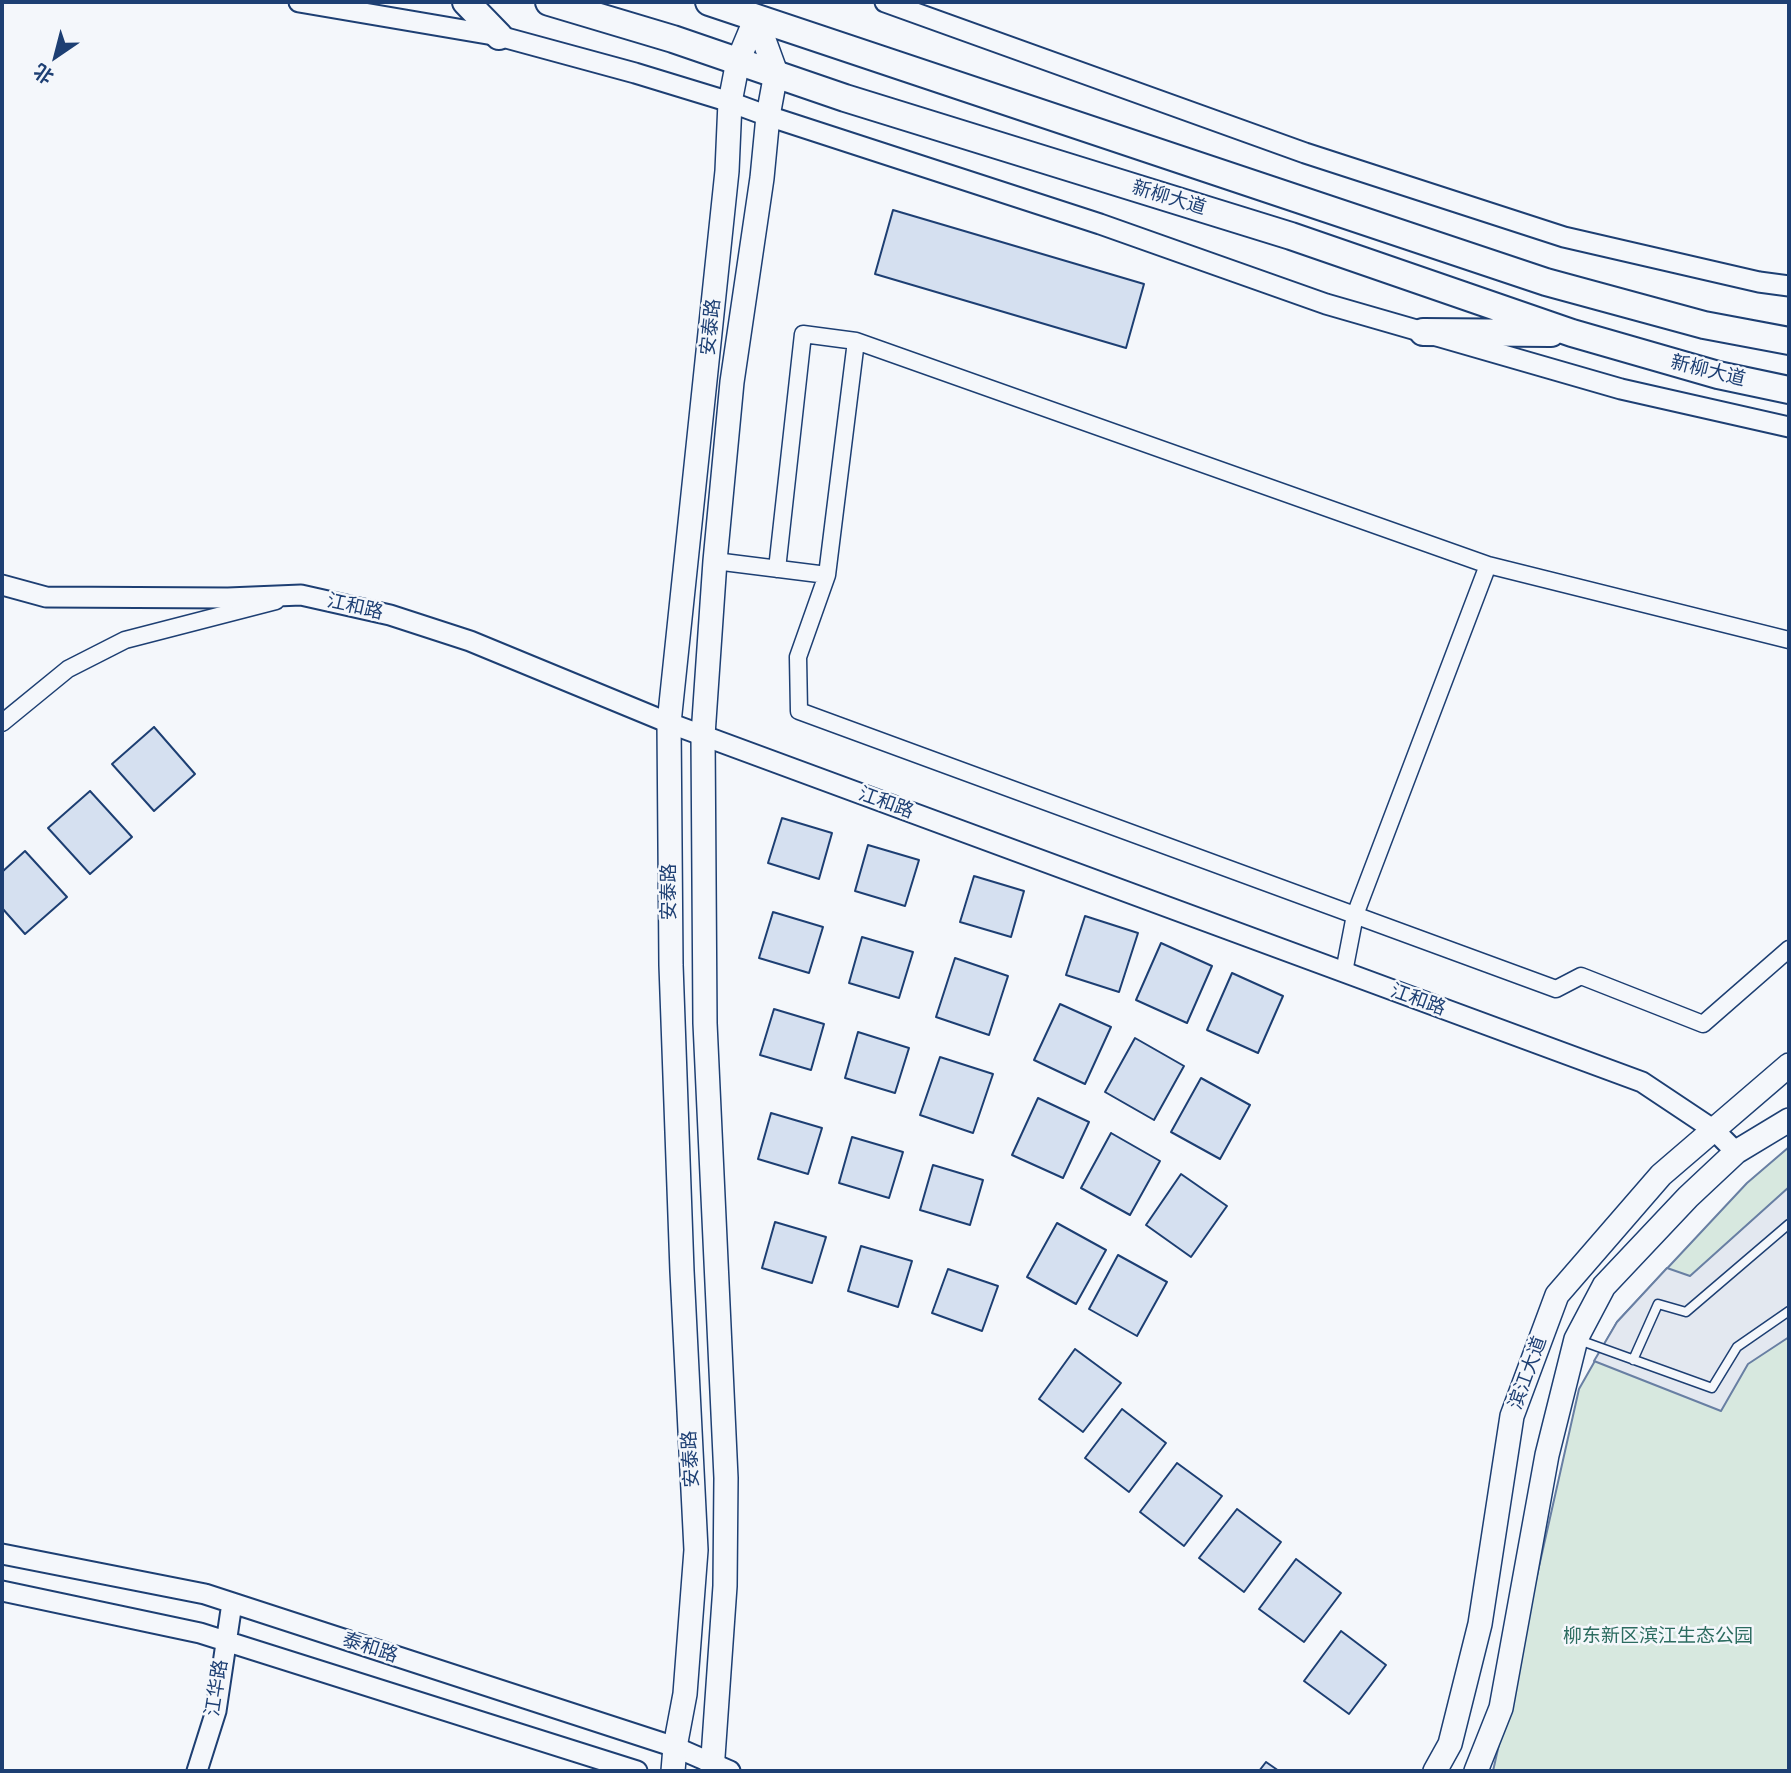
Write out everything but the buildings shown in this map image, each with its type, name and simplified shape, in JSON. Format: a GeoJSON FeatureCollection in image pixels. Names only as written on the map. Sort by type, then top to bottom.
{"type":"FeatureCollection","features":[{"type":"Feature","properties":{"kind":"highway"},"geometry":{"type":"LineString","coordinates":[[466,2],[499,36]]}},
{"type":"Feature","properties":{"kind":"highway","name":"新柳大道"},"geometry":{"type":"LineString","coordinates":[[549,2],[776,73],[845,98],[1291,236],[1572,333],[1718,375],[1789,390]]}},
{"type":"Feature","properties":{"kind":"highway","name":"新柳大道"},"geometry":{"type":"LineString","coordinates":[[709,2],[760,10],[1546,282],[1704,325],[1789,341]]}},
{"type":"Feature","properties":{"kind":"highway"},"geometry":{"type":"LineString","coordinates":[[1423,332],[1572,333]]}},
{"type":"Feature","properties":{"kind":"main road","name":"安泰路"},"geometry":{"type":"LineString","coordinates":[[673,1771],[685,1694],[696,1550],[671,965],[669,723],[727,171],[730,102],[738,61],[760,10]]}},
{"type":"Feature","properties":{"kind":"main road"},"geometry":{"type":"LineString","coordinates":[[760,10],[776,73]]}},
{"type":"Feature","properties":{"kind":"main road","name":"安泰路"},"geometry":{"type":"LineString","coordinates":[[718,1769],[726,1478],[705,1023],[703,735],[715,561],[732,382],[776,73]]}},
{"type":"Feature","properties":{"kind":"main road","name":"滨江大道"},"geometry":{"type":"LineString","coordinates":[[1435,1771],[1450,1744],[1480,1624],[1512,1416],[1557,1295],[1661,1175],[1789,1065]]}},
{"type":"Feature","properties":{"kind":"main road","name":"滨江大道"},"geometry":{"type":"LineString","coordinates":[[1476,1771],[1501,1708],[1547,1455],[1576,1339],[1604,1286],[1688,1197],[1736,1152],[1789,1120]]}},
{"type":"Feature","properties":{"kind":"street"},"geometry":{"type":"LineString","coordinates":[[299,2],[499,36],[635,73],[1100,224],[1326,304],[1621,389],[1789,427]]}},
{"type":"Feature","properties":{"kind":"street"},"geometry":{"type":"LineString","coordinates":[[885,2],[1305,153],[1564,237],[1759,282],[1789,286]]}},
{"type":"Feature","properties":{"kind":"street"},"geometry":{"type":"LineString","coordinates":[[777,569],[803,334],[856,341],[1488,565],[1789,640]]}},
{"type":"Feature","properties":{"kind":"street"},"geometry":{"type":"LineString","coordinates":[[856,341],[827,575],[798,657],[799,711],[1556,989],[1581,976],[1703,1024],[1789,949]]}},
{"type":"Feature","properties":{"kind":"street"},"geometry":{"type":"LineString","coordinates":[[715,561],[827,575]]}},
{"type":"Feature","properties":{"kind":"street"},"geometry":{"type":"LineString","coordinates":[[1344,972],[1355,915],[1488,565]]}},
{"type":"Feature","properties":{"kind":"street","name":"江和路"},"geometry":{"type":"LineString","coordinates":[[2,585],[46,597],[215,598],[301,595],[390,615],[470,641],[669,723],[1642,1082],[1714,1130],[1736,1152]]}},
{"type":"Feature","properties":{"kind":"street"},"geometry":{"type":"LineString","coordinates":[[2,723],[68,669],[125,640],[301,595]]}},
{"type":"Feature","properties":{"kind":"street","name":"泰和路"},"geometry":{"type":"LineString","coordinates":[[2,1554],[205,1594],[675,1747],[718,1769]]}},
{"type":"Feature","properties":{"kind":"street","name":"泰和路"},"geometry":{"type":"LineString","coordinates":[[2,1591],[200,1633],[637,1771]]}},
{"type":"Feature","properties":{"kind":"street","name":"江华路"},"geometry":{"type":"LineString","coordinates":[[197,1771],[216,1711],[232,1603]]}},
{"type":"Feature","properties":{"kind":"lane"},"geometry":{"type":"LineString","coordinates":[[1633,1360],[1658,1304],[1686,1312],[1789,1224]]}},
{"type":"Feature","properties":{"kind":"lane"},"geometry":{"type":"LineString","coordinates":[[1576,1339],[1712,1388],[1737,1347],[1789,1311]]}},
{"type":"Feature","properties":{"kind":"green space","name":"柳东新区滨江生态公园"},"geometry":{"type":"Polygon","coordinates":[[[1789,1147],[1789,1771],[1493,1771],[1579,1389],[1617,1322],[1747,1183],[1789,1147]]]}},
{"type":"Feature","properties":{"kind":"shaded area"},"geometry":{"type":"Polygon","coordinates":[[[1789,1187],[1789,1337],[1748,1364],[1721,1411],[1594,1361],[1617,1322],[1667,1268],[1690,1276],[1789,1187]]]}}]}
